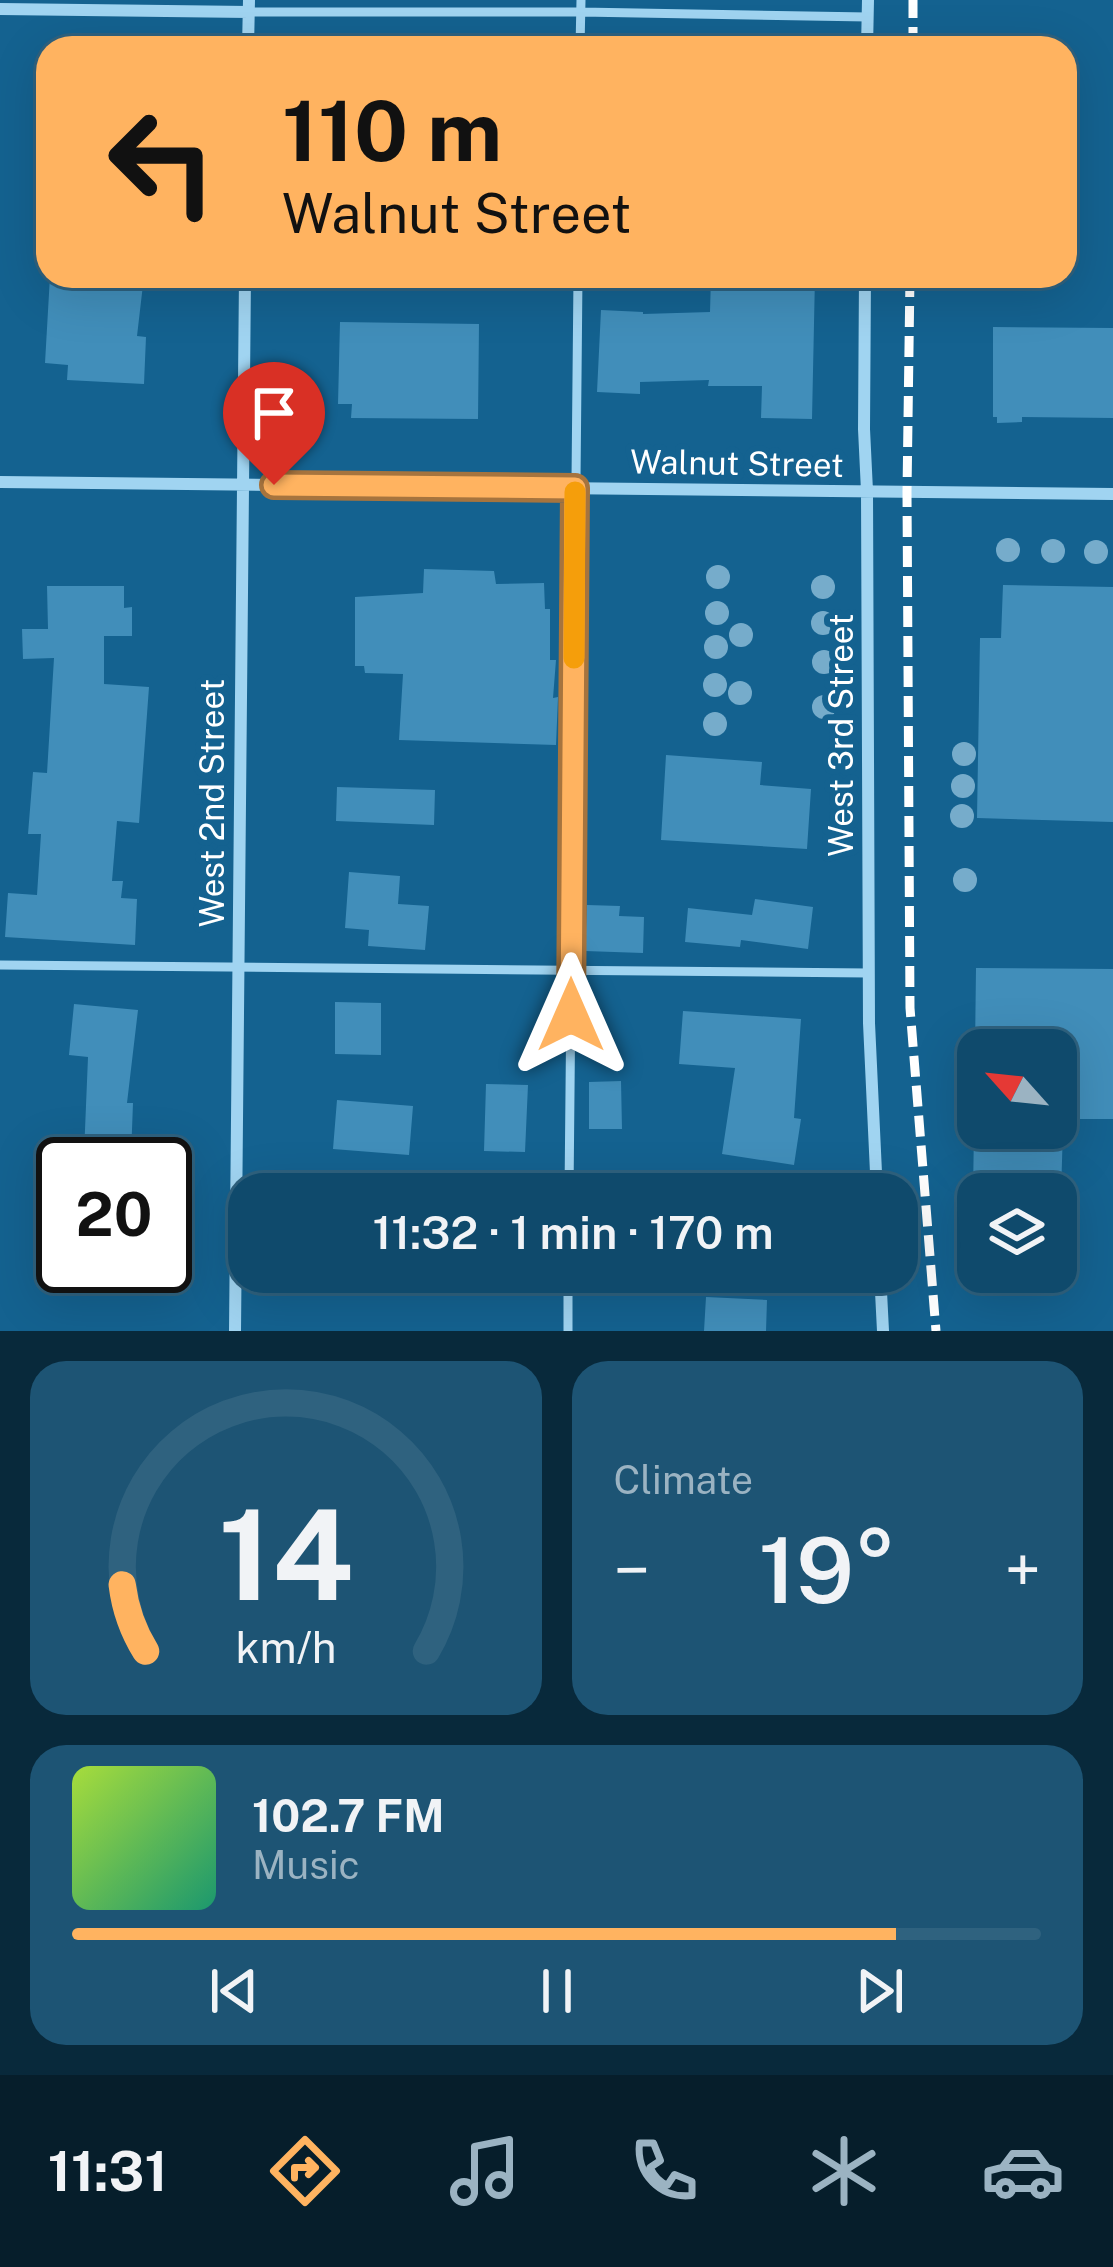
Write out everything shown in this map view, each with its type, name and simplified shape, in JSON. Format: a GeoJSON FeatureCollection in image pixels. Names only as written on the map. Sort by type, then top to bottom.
{"type":"FeatureCollection","features":[{"type":"Feature","properties":{"kind":"street"},"geometry":{"type":"LineString","coordinates":[[867,36],[868,0]]}},
{"type":"Feature","properties":{"kind":"street"},"geometry":{"type":"LineString","coordinates":[[0,9],[249,6],[248,36]]}},
{"type":"Feature","properties":{"kind":"street","name":"West 2nd Street"},"geometry":{"type":"LineString","coordinates":[[235,1331],[244,288]]}},
{"type":"Feature","properties":{"kind":"street","name":"West 3rd Street"},"geometry":{"type":"LineString","coordinates":[[865,288],[868,974],[876,1173]]}},
{"type":"Feature","properties":{"kind":"street","name":"Walnut Street"},"geometry":{"type":"LineString","coordinates":[[0,482],[1113,494]]}},
{"type":"Feature","properties":{"kind":"street"},"geometry":{"type":"LineString","coordinates":[[881,1293],[883,1331]]}},
{"type":"Feature","properties":{"kind":"lane"},"geometry":{"type":"LineString","coordinates":[[249,6],[581,6],[868,17]]}},
{"type":"Feature","properties":{"kind":"lane"},"geometry":{"type":"LineString","coordinates":[[580,36],[581,6]]}},
{"type":"Feature","properties":{"kind":"lane"},"geometry":{"type":"LineString","coordinates":[[569,1173],[578,288]]}},
{"type":"Feature","properties":{"kind":"lane"},"geometry":{"type":"LineString","coordinates":[[0,965],[868,974]]}},
{"type":"Feature","properties":{"kind":"lane"},"geometry":{"type":"LineString","coordinates":[[568,1293],[568,1331]]}},
{"type":"Feature","properties":{"kind":"shaded area"},"geometry":{"type":"Polygon","coordinates":[[[675,35],[836,35],[836,36],[675,35]]]}},
{"type":"Feature","properties":{"kind":"building"},"geometry":{"type":"Polygon","coordinates":[[[49,288],[143,288],[137,336],[146,337],[144,384],[67,380],[68,365],[45,363],[49,288]]]}},
{"type":"Feature","properties":{"kind":"building"},"geometry":{"type":"Polygon","coordinates":[[[711,288],[815,288],[812,419],[761,418],[762,386],[708,386],[709,380],[640,382],[640,394],[597,392],[601,310],[710,312],[711,288]]]}},
{"type":"Feature","properties":{"kind":"building"},"geometry":{"type":"Polygon","coordinates":[[[340,322],[479,324],[478,419],[351,418],[352,404],[338,404],[340,322]]]}},
{"type":"Feature","properties":{"kind":"building"},"geometry":{"type":"Polygon","coordinates":[[[993,327],[1113,328],[1113,418],[1022,417],[1022,422],[997,423],[993,417],[993,327]]]}},
{"type":"Feature","properties":{"kind":"building"},"geometry":{"type":"Polygon","coordinates":[[[424,569],[494,571],[496,584],[544,583],[545,609],[550,609],[550,660],[556,660],[556,745],[399,740],[403,674],[365,673],[364,666],[355,666],[355,597],[423,593],[424,569]]]}},
{"type":"Feature","properties":{"kind":"building"},"geometry":{"type":"Polygon","coordinates":[[[1003,585],[1113,587],[1113,822],[977,818],[980,638],[1001,638],[1003,585]]]}},
{"type":"Feature","properties":{"kind":"building"},"geometry":{"type":"Polygon","coordinates":[[[47,586],[124,586],[124,608],[132,607],[132,636],[104,636],[104,684],[149,687],[139,823],[117,821],[112,881],[123,881],[121,898],[137,899],[135,945],[5,937],[8,893],[37,895],[41,834],[28,834],[33,772],[47,773],[54,658],[23,659],[22,629],[48,629],[47,586]]]}},
{"type":"Feature","properties":{"kind":"building"},"geometry":{"type":"Polygon","coordinates":[[[666,755],[762,762],[760,785],[811,789],[807,849],[661,840],[666,755]]]}},
{"type":"Feature","properties":{"kind":"building"},"geometry":{"type":"Polygon","coordinates":[[[337,787],[435,790],[434,825],[336,821],[337,787]]]}},
{"type":"Feature","properties":{"kind":"building"},"geometry":{"type":"Polygon","coordinates":[[[349,872],[400,876],[398,904],[429,906],[425,950],[368,946],[369,930],[345,928],[349,872]]]}},
{"type":"Feature","properties":{"kind":"building"},"geometry":{"type":"Polygon","coordinates":[[[755,899],[813,907],[808,949],[741,940],[740,947],[685,942],[688,908],[752,915],[755,899]]]}},
{"type":"Feature","properties":{"kind":"building"},"geometry":{"type":"Polygon","coordinates":[[[587,905],[620,906],[619,916],[644,917],[643,953],[585,951],[587,905]]]}},
{"type":"Feature","properties":{"kind":"building"},"geometry":{"type":"Polygon","coordinates":[[[976,968],[1113,969],[1113,1119],[1077,1119],[1077,1029],[975,1029],[976,968]]]}},
{"type":"Feature","properties":{"kind":"building"},"geometry":{"type":"Polygon","coordinates":[[[335,1002],[381,1003],[381,1055],[335,1054],[335,1002]]]}},
{"type":"Feature","properties":{"kind":"building"},"geometry":{"type":"Polygon","coordinates":[[[74,1004],[138,1010],[127,1103],[133,1103],[132,1137],[85,1137],[88,1057],[69,1055],[74,1004]]]}},
{"type":"Feature","properties":{"kind":"building"},"geometry":{"type":"Polygon","coordinates":[[[683,1011],[801,1019],[794,1118],[801,1119],[794,1165],[722,1154],[735,1068],[679,1064],[683,1011]]]}},
{"type":"Feature","properties":{"kind":"building"},"geometry":{"type":"Polygon","coordinates":[[[621,1081],[622,1129],[589,1129],[589,1082],[621,1081]]]}},
{"type":"Feature","properties":{"kind":"building"},"geometry":{"type":"Polygon","coordinates":[[[486,1084],[528,1085],[525,1152],[484,1151],[486,1084]]]}},
{"type":"Feature","properties":{"kind":"building"},"geometry":{"type":"Polygon","coordinates":[[[337,1100],[413,1106],[409,1155],[333,1149],[337,1100]]]}},
{"type":"Feature","properties":{"kind":"building"},"geometry":{"type":"Polygon","coordinates":[[[974,1149],[1062,1149],[1062,1173],[973,1173],[974,1149]]]}},
{"type":"Feature","properties":{"kind":"building"},"geometry":{"type":"Polygon","coordinates":[[[706,1297],[767,1300],[766,1331],[704,1331],[706,1297]]]}},
{"type":"Feature","properties":{"kind":"railway"},"geometry":{"type":"LineString","coordinates":[[913,0],[913,36]]}},
{"type":"Feature","properties":{"kind":"railway"},"geometry":{"type":"LineString","coordinates":[[910,288],[910,1008],[936,1331]]}},
{"type":"Feature","properties":{"kind":"slow traffic"},"geometry":{"type":"LineString","coordinates":[[574,658],[575,492]]}},
{"type":"Feature","properties":{"kind":"route"},"geometry":{"type":"LineString","coordinates":[[274,485],[575,488],[571,1015]]}}]}
